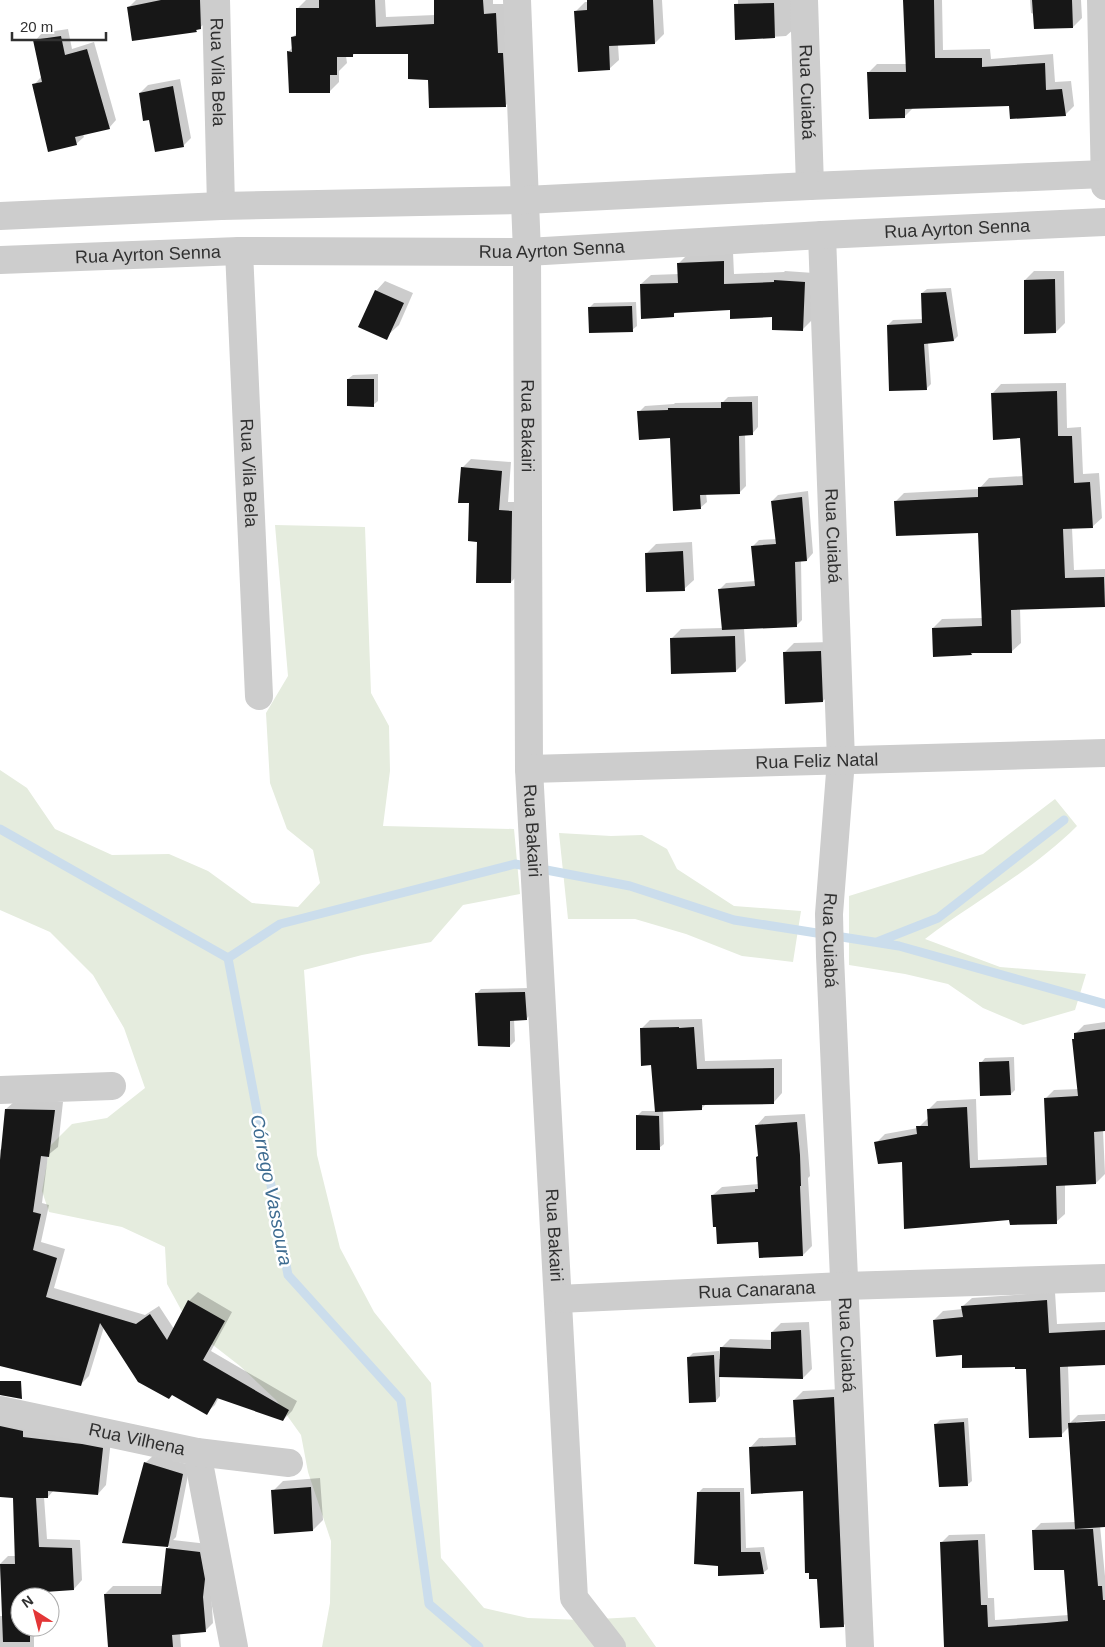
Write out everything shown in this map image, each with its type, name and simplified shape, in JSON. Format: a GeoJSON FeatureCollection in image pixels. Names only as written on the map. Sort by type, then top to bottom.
{"type":"FeatureCollection","features":[{"type":"Feature","properties":{"kind":"street","name":"Rua Vila Bela"},"geometry":{"type":"LineString","coordinates":[[216,0],[222,206]]}},
{"type":"Feature","properties":{"kind":"street","name":"Rua Bakairi"},"geometry":{"type":"LineString","coordinates":[[517,0],[527,252],[529,770],[574,1598],[612,1647]]}},
{"type":"Feature","properties":{"kind":"street","name":"Rua Cuiabá"},"geometry":{"type":"LineString","coordinates":[[804,0],[810,186]]}},
{"type":"Feature","properties":{"kind":"street"},"geometry":{"type":"LineString","coordinates":[[1101,0],[1105,186]]}},
{"type":"Feature","properties":{"kind":"street"},"geometry":{"type":"LineString","coordinates":[[0,216],[222,206],[525,200],[1105,174]]}},
{"type":"Feature","properties":{"kind":"street","name":"Rua Ayrton Senna"},"geometry":{"type":"LineString","coordinates":[[0,260],[239,250],[527,252],[822,235],[1105,222]]}},
{"type":"Feature","properties":{"kind":"street","name":"Rua Cuiabá"},"geometry":{"type":"LineString","coordinates":[[822,235],[841,760],[829,914],[830,956],[860,1647]]}},
{"type":"Feature","properties":{"kind":"street","name":"Rua Vila Bela"},"geometry":{"type":"LineString","coordinates":[[239,250],[259,696]]}},
{"type":"Feature","properties":{"kind":"street","name":"Rua Feliz Natal"},"geometry":{"type":"LineString","coordinates":[[529,770],[1105,753]]}},
{"type":"Feature","properties":{"kind":"street"},"geometry":{"type":"LineString","coordinates":[[0,1090],[112,1086]]}},
{"type":"Feature","properties":{"kind":"street","name":"Rua Canarana"},"geometry":{"type":"LineString","coordinates":[[558,1300],[844,1286],[1105,1278]]}},
{"type":"Feature","properties":{"kind":"street","name":"Rua Vilhena"},"geometry":{"type":"LineString","coordinates":[[0,1410],[197,1452],[234,1647]]}},
{"type":"Feature","properties":{"kind":"street"},"geometry":{"type":"LineString","coordinates":[[197,1452],[290,1463]]}},
{"type":"Feature","properties":{"kind":"shaded area"},"geometry":{"type":"Polygon","coordinates":[[[275,525],[365,527],[371,693],[389,726],[390,771],[383,826],[514,829],[520,894],[463,905],[431,942],[362,955],[304,970],[317,1155],[340,1248],[374,1312],[431,1383],[441,1558],[484,1608],[528,1618],[582,1620],[635,1617],[656,1647],[322,1647],[330,1603],[331,1541],[308,1472],[301,1435],[276,1400],[240,1366],[191,1328],[167,1284],[165,1247],[122,1227],[49,1212],[42,1191],[50,1146],[72,1124],[107,1118],[145,1088],[124,1028],[93,975],[50,932],[0,910],[0,770],[27,788],[55,829],[112,855],[169,854],[208,871],[252,903],[298,907],[320,883],[313,850],[287,829],[270,783],[266,713],[288,676],[275,525]]]}},
{"type":"Feature","properties":{"kind":"shaded area"},"geometry":{"type":"Polygon","coordinates":[[[1055,799],[1077,826],[1022,872],[925,939],[1000,967],[1086,974],[1075,1010],[1023,1025],[983,1008],[948,984],[905,974],[849,965],[849,896],[983,854],[1055,799]]]}},
{"type":"Feature","properties":{"kind":"shaded area"},"geometry":{"type":"Polygon","coordinates":[[[559,833],[611,836],[642,835],[667,849],[677,869],[734,906],[801,911],[793,962],[742,956],[686,934],[635,919],[568,919],[559,833]]]}},
{"type":"Feature","properties":{"kind":"building"},"geometry":{"type":"Polygon","coordinates":[[[161,0],[200,0],[201,29],[196,30],[197,32],[132,41],[127,7],[161,0]]]}},
{"type":"Feature","properties":{"kind":"building"},"geometry":{"type":"Polygon","coordinates":[[[319,0],[375,0],[376,27],[434,24],[434,0],[483,0],[484,14],[496,13],[498,53],[503,53],[506,107],[429,108],[428,80],[408,79],[408,54],[353,54],[353,57],[337,57],[337,75],[330,75],[330,93],[289,93],[287,51],[292,52],[291,37],[296,36],[296,8],[319,8],[319,0]]]}},
{"type":"Feature","properties":{"kind":"building"},"geometry":{"type":"Polygon","coordinates":[[[587,0],[653,0],[655,44],[609,46],[610,70],[578,72],[574,11],[587,10],[587,0]]]}},
{"type":"Feature","properties":{"kind":"building"},"geometry":{"type":"Polygon","coordinates":[[[903,0],[934,0],[935,58],[982,58],[982,67],[1045,63],[1046,90],[1062,89],[1066,116],[1010,119],[1009,106],[905,109],[905,118],[869,119],[867,72],[906,72],[903,0]]]}},
{"type":"Feature","properties":{"kind":"building"},"geometry":{"type":"Polygon","coordinates":[[[1032,0],[1072,0],[1073,28],[1034,29],[1032,0]]]}},
{"type":"Feature","properties":{"kind":"building"},"geometry":{"type":"Polygon","coordinates":[[[774,3],[775,38],[735,40],[734,4],[774,3]]]}},
{"type":"Feature","properties":{"kind":"building"},"geometry":{"type":"Polygon","coordinates":[[[61,36],[65,55],[87,49],[110,129],[75,137],[77,145],[48,152],[32,84],[42,82],[33,40],[61,36]]]}},
{"type":"Feature","properties":{"kind":"building"},"geometry":{"type":"Polygon","coordinates":[[[173,86],[184,147],[155,152],[149,120],[143,121],[139,93],[173,86]]]}},
{"type":"Feature","properties":{"kind":"building"},"geometry":{"type":"Polygon","coordinates":[[[724,261],[724,284],[774,282],[774,280],[805,282],[803,331],[772,330],[772,317],[730,319],[730,310],[674,313],[674,317],[641,319],[640,284],[678,283],[677,263],[724,261]]]}},
{"type":"Feature","properties":{"kind":"building"},"geometry":{"type":"Polygon","coordinates":[[[1055,279],[1056,333],[1024,334],[1024,280],[1055,279]]]}},
{"type":"Feature","properties":{"kind":"building"},"geometry":{"type":"Polygon","coordinates":[[[375,290],[404,303],[387,340],[358,327],[375,290]]]}},
{"type":"Feature","properties":{"kind":"building"},"geometry":{"type":"Polygon","coordinates":[[[946,292],[954,341],[924,344],[927,390],[889,391],[887,325],[922,323],[921,293],[946,292]]]}},
{"type":"Feature","properties":{"kind":"building"},"geometry":{"type":"Polygon","coordinates":[[[632,306],[633,332],[589,333],[588,307],[632,306]]]}},
{"type":"Feature","properties":{"kind":"building"},"geometry":{"type":"Polygon","coordinates":[[[347,379],[374,379],[374,407],[347,406],[347,379]]]}},
{"type":"Feature","properties":{"kind":"building"},"geometry":{"type":"Polygon","coordinates":[[[1057,391],[1058,436],[1072,436],[1074,483],[1090,482],[1093,528],[1063,529],[1065,578],[1104,577],[1105,607],[1011,610],[1012,653],[971,653],[972,655],[933,657],[932,628],[982,626],[978,533],[896,536],[894,501],[978,497],[978,487],[1023,485],[1020,438],[993,440],[991,393],[1057,391]]]}},
{"type":"Feature","properties":{"kind":"building"},"geometry":{"type":"Polygon","coordinates":[[[721,402],[752,402],[753,435],[739,436],[740,494],[700,495],[701,509],[673,511],[670,438],[639,440],[637,411],[668,410],[668,408],[721,408],[721,402]]]}},
{"type":"Feature","properties":{"kind":"building"},"geometry":{"type":"Polygon","coordinates":[[[461,467],[502,471],[499,510],[512,511],[511,583],[476,583],[477,542],[468,541],[469,503],[458,503],[461,467]]]}},
{"type":"Feature","properties":{"kind":"building"},"geometry":{"type":"Polygon","coordinates":[[[802,497],[807,561],[795,562],[797,627],[722,630],[718,589],[755,586],[751,546],[776,544],[771,501],[802,497]]]}},
{"type":"Feature","properties":{"kind":"building"},"geometry":{"type":"Polygon","coordinates":[[[683,551],[685,591],[646,592],[645,553],[683,551]]]}},
{"type":"Feature","properties":{"kind":"building"},"geometry":{"type":"Polygon","coordinates":[[[735,636],[736,672],[671,674],[670,638],[735,636]]]}},
{"type":"Feature","properties":{"kind":"building"},"geometry":{"type":"Polygon","coordinates":[[[821,651],[823,702],[785,704],[783,652],[821,651]]]}},
{"type":"Feature","properties":{"kind":"building"},"geometry":{"type":"Polygon","coordinates":[[[525,992],[527,1020],[510,1021],[510,1047],[478,1046],[475,993],[525,992]]]}},
{"type":"Feature","properties":{"kind":"building"},"geometry":{"type":"Polygon","coordinates":[[[694,1027],[697,1069],[774,1068],[774,1104],[702,1105],[702,1110],[655,1112],[651,1065],[641,1066],[640,1028],[694,1027]]]}},
{"type":"Feature","properties":{"kind":"building"},"geometry":{"type":"Polygon","coordinates":[[[1105,1029],[1105,1131],[1094,1132],[1096,1184],[1056,1186],[1057,1224],[1010,1225],[1009,1220],[904,1229],[902,1162],[878,1164],[874,1142],[917,1134],[916,1126],[928,1126],[927,1109],[967,1107],[970,1168],[1047,1165],[1044,1098],[1078,1096],[1072,1039],[1074,1039],[1074,1033],[1105,1029]]]}},
{"type":"Feature","properties":{"kind":"building"},"geometry":{"type":"Polygon","coordinates":[[[1009,1061],[1011,1095],[980,1096],[979,1062],[1009,1061]]]}},
{"type":"Feature","properties":{"kind":"building"},"geometry":{"type":"Polygon","coordinates":[[[5,1109],[55,1110],[49,1157],[41,1156],[33,1212],[41,1214],[33,1250],[57,1258],[46,1297],[136,1324],[150,1314],[167,1340],[188,1300],[225,1321],[203,1360],[289,1410],[283,1421],[217,1398],[207,1415],[172,1395],[169,1399],[138,1382],[100,1323],[81,1386],[0,1366],[0,1160],[5,1109]]]}},
{"type":"Feature","properties":{"kind":"building"},"geometry":{"type":"Polygon","coordinates":[[[636,1115],[659,1116],[660,1150],[636,1150],[636,1115]]]}},
{"type":"Feature","properties":{"kind":"building"},"geometry":{"type":"Polygon","coordinates":[[[797,1122],[800,1155],[803,1256],[759,1258],[758,1242],[717,1244],[716,1227],[713,1227],[711,1195],[755,1192],[755,1189],[758,1189],[756,1157],[758,1156],[755,1125],[797,1122]]]}},
{"type":"Feature","properties":{"kind":"building"},"geometry":{"type":"Polygon","coordinates":[[[1047,1300],[1049,1333],[1105,1330],[1105,1365],[1060,1367],[1062,1437],[1029,1438],[1026,1369],[1015,1369],[1015,1367],[962,1368],[962,1355],[936,1357],[933,1320],[963,1317],[961,1306],[1047,1300]]]}},
{"type":"Feature","properties":{"kind":"building"},"geometry":{"type":"Polygon","coordinates":[[[801,1330],[803,1379],[719,1377],[720,1347],[771,1349],[771,1332],[801,1330]]]}},
{"type":"Feature","properties":{"kind":"building"},"geometry":{"type":"Polygon","coordinates":[[[714,1355],[716,1402],[689,1403],[687,1357],[714,1355]]]}},
{"type":"Feature","properties":{"kind":"building"},"geometry":{"type":"Polygon","coordinates":[[[0,1381],[21,1381],[22,1399],[0,1395],[0,1381]]]}},
{"type":"Feature","properties":{"kind":"building"},"geometry":{"type":"Polygon","coordinates":[[[834,1397],[844,1627],[820,1628],[817,1579],[809,1579],[809,1573],[805,1573],[803,1491],[751,1494],[749,1447],[796,1445],[793,1400],[834,1397]]]}},
{"type":"Feature","properties":{"kind":"building"},"geometry":{"type":"Polygon","coordinates":[[[1105,1421],[1105,1527],[1075,1529],[1068,1423],[1105,1421]]]}},
{"type":"Feature","properties":{"kind":"building"},"geometry":{"type":"Polygon","coordinates":[[[964,1422],[968,1486],[939,1487],[934,1424],[964,1422]]]}},
{"type":"Feature","properties":{"kind":"building"},"geometry":{"type":"Polygon","coordinates":[[[0,1426],[23,1431],[23,1437],[103,1448],[98,1495],[48,1491],[48,1498],[36,1498],[39,1547],[72,1548],[74,1590],[60,1591],[60,1587],[10,1587],[10,1637],[30,1637],[30,1642],[3,1642],[0,1564],[15,1564],[13,1498],[0,1497],[0,1426]]]}},
{"type":"Feature","properties":{"kind":"building"},"geometry":{"type":"Polygon","coordinates":[[[144,1462],[183,1474],[168,1547],[122,1543],[144,1462]]]}},
{"type":"Feature","properties":{"kind":"building"},"geometry":{"type":"Polygon","coordinates":[[[311,1487],[313,1531],[274,1534],[271,1490],[311,1487]]]}},
{"type":"Feature","properties":{"kind":"building"},"geometry":{"type":"Polygon","coordinates":[[[697,1492],[740,1492],[741,1552],[760,1552],[764,1574],[718,1576],[718,1566],[694,1564],[697,1492]]]}},
{"type":"Feature","properties":{"kind":"building"},"geometry":{"type":"Polygon","coordinates":[[[1093,1529],[1098,1586],[1102,1586],[1103,1600],[1105,1600],[1105,1647],[944,1647],[940,1542],[978,1540],[981,1605],[987,1605],[988,1627],[1046,1623],[1068,1621],[1064,1570],[1034,1570],[1032,1530],[1093,1529]]]}},
{"type":"Feature","properties":{"kind":"building"},"geometry":{"type":"Polygon","coordinates":[[[166,1548],[200,1552],[205,1579],[203,1597],[206,1632],[172,1635],[173,1647],[108,1647],[104,1594],[161,1594],[166,1548]]]}},
{"type":"Feature","properties":{"kind":"waterway"},"geometry":{"type":"LineString","coordinates":[[877,942],[938,918],[1064,820]]}},
{"type":"Feature","properties":{"kind":"waterway","name":"Córrego Vassoura"},"geometry":{"type":"LineString","coordinates":[[0,829],[228,958],[288,1275],[401,1400],[429,1604],[479,1647]]}},
{"type":"Feature","properties":{"kind":"waterway"},"geometry":{"type":"LineString","coordinates":[[228,958],[280,924],[515,864],[630,886],[734,920],[899,946],[1105,1004]]}}]}
